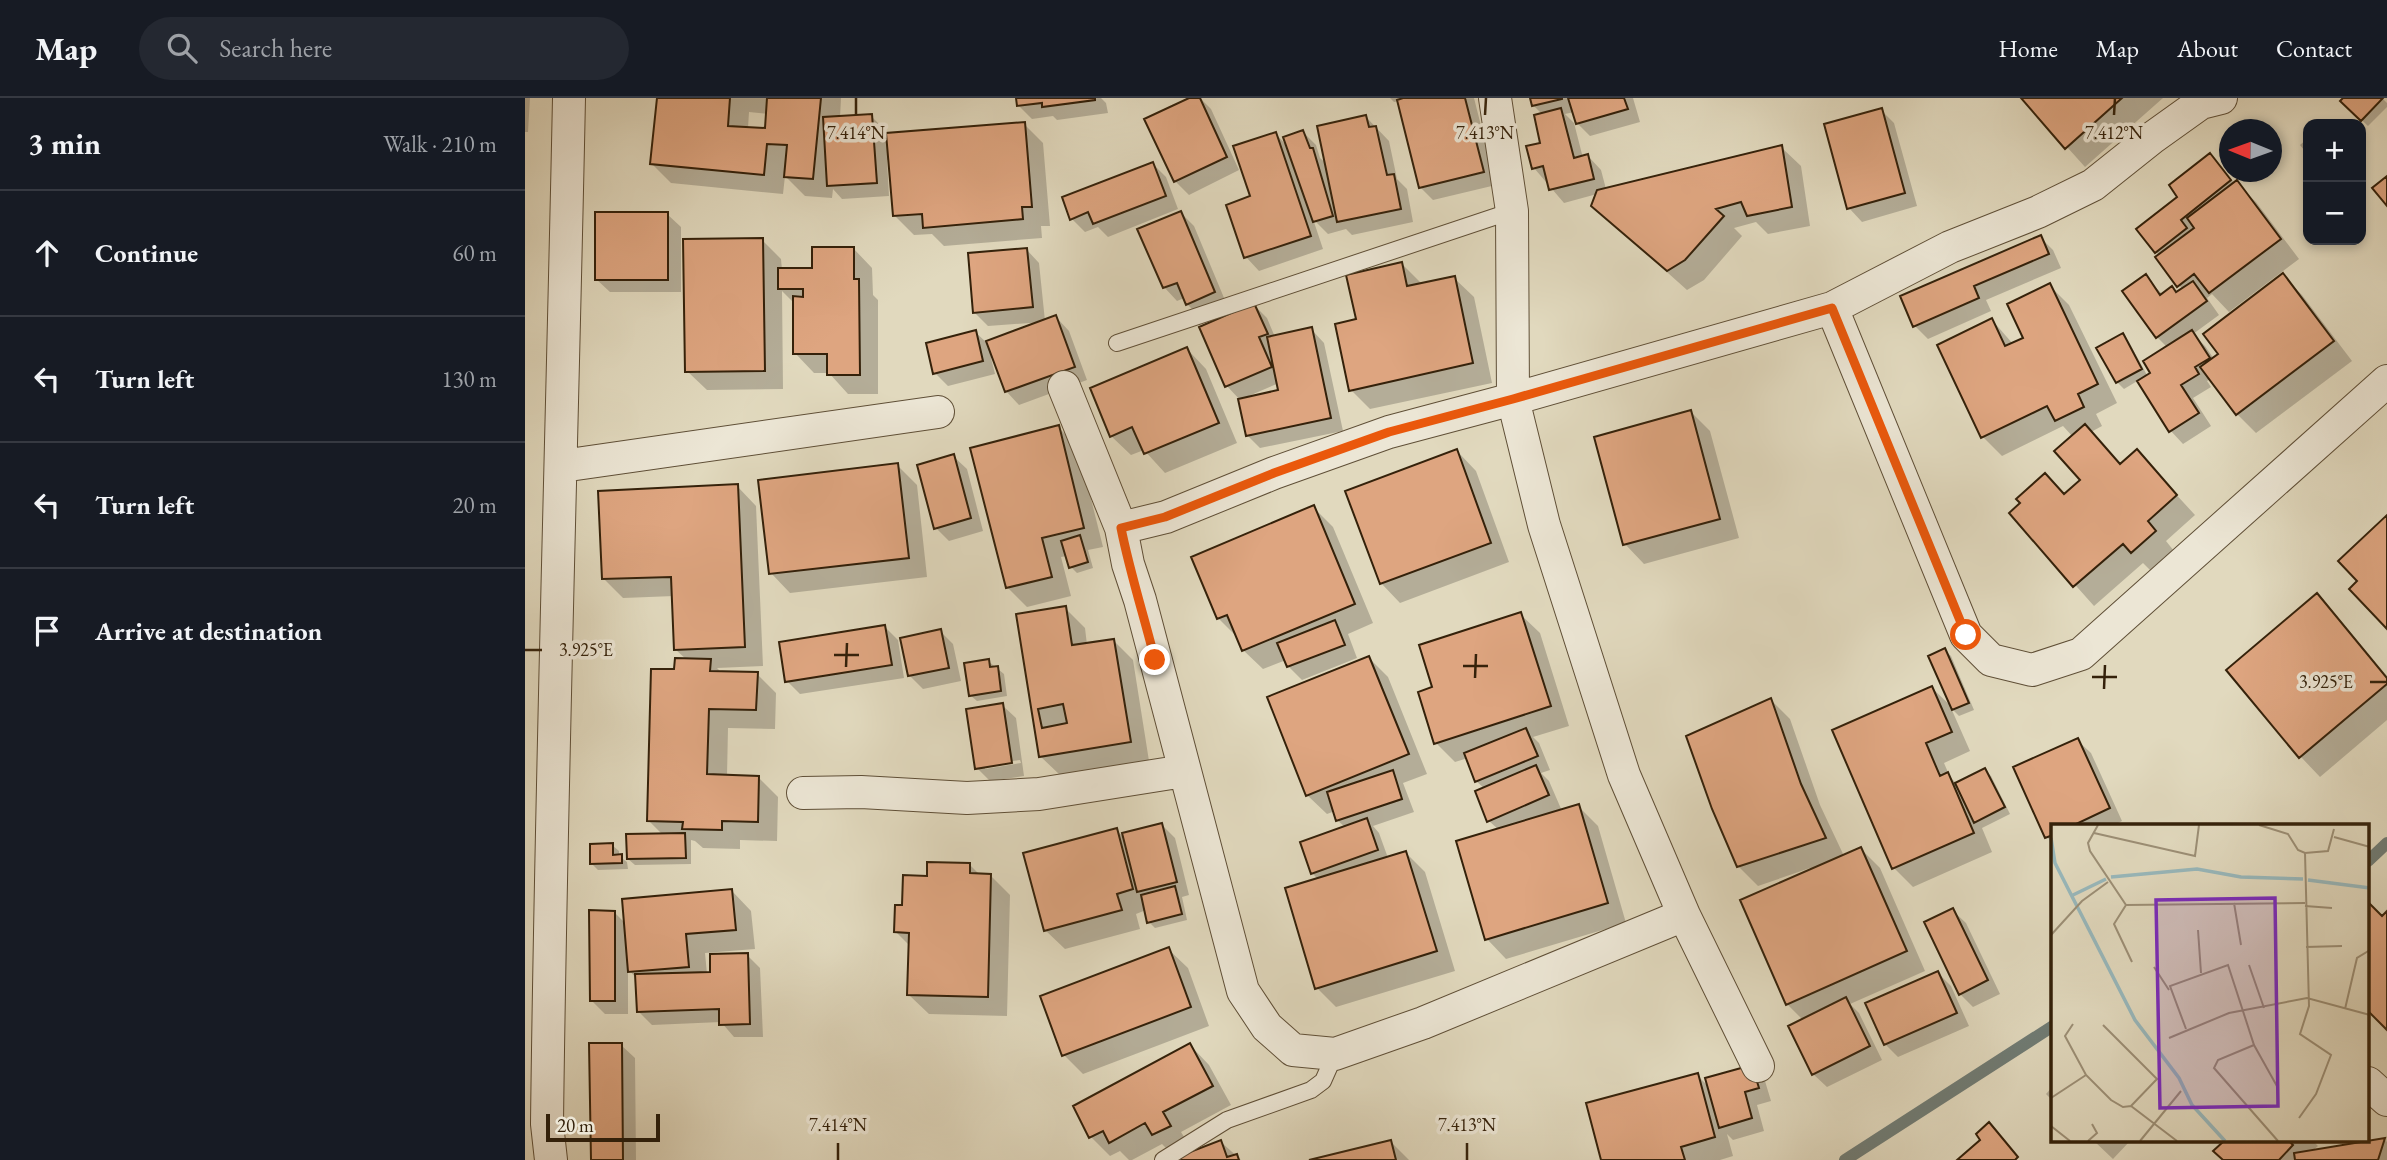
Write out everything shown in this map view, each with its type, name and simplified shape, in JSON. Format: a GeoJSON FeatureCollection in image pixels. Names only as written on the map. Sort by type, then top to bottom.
{"type":"FeatureCollection","features":[{"type":"Feature","properties":{"kind":"street"},"geometry":{"type":"LineString","coordinates":[[551,1160],[547,1124],[550,857],[562,466],[569,98]]}},
{"type":"Feature","properties":{"kind":"street"},"geometry":{"type":"LineString","coordinates":[[1495,98],[1512,211],[1513,399],[1544,526],[1624,775],[1684,915],[1758,1066]]}},
{"type":"Feature","properties":{"kind":"street"},"geometry":{"type":"LineString","coordinates":[[1121,528],[1165,517],[1274,473],[1389,432],[1832,308],[1950,247],[2038,212],[2093,185],[2201,103],[2221,98]]}},
{"type":"Feature","properties":{"kind":"street"},"geometry":{"type":"LineString","coordinates":[[1832,308],[1966,635],[1991,660],[2032,670],[2081,654],[2387,381]]}},
{"type":"Feature","properties":{"kind":"street"},"geometry":{"type":"LineString","coordinates":[[1064,387],[1121,528],[1128,564],[1140,600],[1243,991],[1267,1027],[1293,1050],[1335,1054],[1423,1023],[1684,915]]}},
{"type":"Feature","properties":{"kind":"street"},"geometry":{"type":"LineString","coordinates":[[562,466],[938,412]]}},
{"type":"Feature","properties":{"kind":"street"},"geometry":{"type":"LineString","coordinates":[[803,793],[861,792],[967,798],[1039,794],[1184,771]]}},
{"type":"Feature","properties":{"kind":"street"},"geometry":{"type":"LineString","coordinates":[[2369,1084],[2387,1100]]}},
{"type":"Feature","properties":{"kind":"lane"},"geometry":{"type":"LineString","coordinates":[[1117,343],[1512,211]]}},
{"type":"Feature","properties":{"kind":"lane"},"geometry":{"type":"LineString","coordinates":[[1163,1160],[1227,1120],[1311,1090],[1323,1081],[1335,1054]]}},
{"type":"Feature","properties":{"kind":"building"},"geometry":{"type":"Polygon","coordinates":[[[657,98],[730,98],[728,126],[765,128],[767,98],[821,98],[813,179],[784,177],[787,145],[767,144],[764,175],[650,164],[657,98]]]}},
{"type":"Feature","properties":{"kind":"building"},"geometry":{"type":"Polygon","coordinates":[[[1016,98],[1095,100],[1042,107],[1042,103],[1017,106],[1016,98]]]}},
{"type":"Feature","properties":{"kind":"building"},"geometry":{"type":"Polygon","coordinates":[[[1189,98],[1200,98],[1227,157],[1174,182],[1144,119],[1189,98]]]}},
{"type":"Feature","properties":{"kind":"building"},"geometry":{"type":"Polygon","coordinates":[[[1465,98],[1484,172],[1419,188],[1397,100],[1465,98]]]}},
{"type":"Feature","properties":{"kind":"building"},"geometry":{"type":"Polygon","coordinates":[[[1530,98],[1562,98],[1562,99],[1532,106],[1530,98]]]}},
{"type":"Feature","properties":{"kind":"building"},"geometry":{"type":"Polygon","coordinates":[[[1568,98],[1624,98],[1628,109],[1576,124],[1568,98]]]}},
{"type":"Feature","properties":{"kind":"building"},"geometry":{"type":"Polygon","coordinates":[[[2021,98],[2122,98],[2065,149],[2021,98]]]}},
{"type":"Feature","properties":{"kind":"building"},"geometry":{"type":"Polygon","coordinates":[[[2343,98],[2383,98],[2363,119],[2359,119],[2340,101],[2343,98]]]}},
{"type":"Feature","properties":{"kind":"building"},"geometry":{"type":"Polygon","coordinates":[[[1561,108],[1574,158],[1588,154],[1594,179],[1549,190],[1543,166],[1532,169],[1526,146],[1540,143],[1534,115],[1561,108]]]}},
{"type":"Feature","properties":{"kind":"building"},"geometry":{"type":"Polygon","coordinates":[[[1882,108],[1905,193],[1847,209],[1824,124],[1882,108]]]}},
{"type":"Feature","properties":{"kind":"building"},"geometry":{"type":"Polygon","coordinates":[[[872,114],[877,183],[827,186],[823,117],[872,114]]]}},
{"type":"Feature","properties":{"kind":"building"},"geometry":{"type":"Polygon","coordinates":[[[1366,115],[1369,127],[1376,126],[1387,175],[1394,174],[1401,209],[1337,222],[1317,126],[1366,115]]]}},
{"type":"Feature","properties":{"kind":"building"},"geometry":{"type":"Polygon","coordinates":[[[1025,122],[1032,207],[1022,207],[1023,219],[923,228],[922,214],[893,216],[886,133],[1025,122]]]}},
{"type":"Feature","properties":{"kind":"building"},"geometry":{"type":"Polygon","coordinates":[[[1303,130],[1310,148],[1313,148],[1333,216],[1313,222],[1283,137],[1303,130]]]}},
{"type":"Feature","properties":{"kind":"building"},"geometry":{"type":"Polygon","coordinates":[[[1276,132],[1311,236],[1244,258],[1226,205],[1250,196],[1233,146],[1276,132]]]}},
{"type":"Feature","properties":{"kind":"building"},"geometry":{"type":"Polygon","coordinates":[[[1782,145],[1792,207],[1747,216],[1741,202],[1716,209],[1724,216],[1685,260],[1667,271],[1591,206],[1597,190],[1782,145]]]}},
{"type":"Feature","properties":{"kind":"building"},"geometry":{"type":"Polygon","coordinates":[[[2210,153],[2219,165],[2219,182],[2228,182],[2181,220],[2187,228],[2155,253],[2136,229],[2177,197],[2169,185],[2210,153]]]}},
{"type":"Feature","properties":{"kind":"building"},"geometry":{"type":"Polygon","coordinates":[[[1153,162],[1166,196],[1093,224],[1088,212],[1070,220],[1062,197],[1153,162]]]}},
{"type":"Feature","properties":{"kind":"building"},"geometry":{"type":"Polygon","coordinates":[[[2387,176],[2387,206],[2372,188],[2387,176]]]}},
{"type":"Feature","properties":{"kind":"building"},"geometry":{"type":"Polygon","coordinates":[[[2234,182],[2238,182],[2281,239],[2209,293],[2194,274],[2177,287],[2155,257],[2194,228],[2187,218],[2234,182]]]}},
{"type":"Feature","properties":{"kind":"building"},"geometry":{"type":"Polygon","coordinates":[[[1181,211],[1215,292],[1186,305],[1177,283],[1163,288],[1137,229],[1181,211]]]}},
{"type":"Feature","properties":{"kind":"building"},"geometry":{"type":"Polygon","coordinates":[[[595,212],[668,212],[668,280],[595,280],[595,212]]]}},
{"type":"Feature","properties":{"kind":"building"},"geometry":{"type":"Polygon","coordinates":[[[2041,235],[2049,254],[1974,286],[1979,298],[1913,327],[1900,296],[2041,235]]]}},
{"type":"Feature","properties":{"kind":"building"},"geometry":{"type":"Polygon","coordinates":[[[763,238],[765,371],[685,372],[683,239],[763,238]]]}},
{"type":"Feature","properties":{"kind":"building"},"geometry":{"type":"Polygon","coordinates":[[[812,247],[854,247],[854,279],[859,279],[860,375],[827,375],[827,354],[793,354],[793,296],[803,297],[803,289],[778,289],[778,268],[812,268],[812,247]]]}},
{"type":"Feature","properties":{"kind":"building"},"geometry":{"type":"Polygon","coordinates":[[[1027,248],[1033,307],[973,313],[968,253],[1027,248]]]}},
{"type":"Feature","properties":{"kind":"building"},"geometry":{"type":"Polygon","coordinates":[[[1402,262],[1407,286],[1455,276],[1473,363],[1349,391],[1335,324],[1356,319],[1346,275],[1402,262]]]}},
{"type":"Feature","properties":{"kind":"building"},"geometry":{"type":"Polygon","coordinates":[[[2283,273],[2334,341],[2236,415],[2200,367],[2218,354],[2203,334],[2283,273]]]}},
{"type":"Feature","properties":{"kind":"building"},"geometry":{"type":"Polygon","coordinates":[[[2146,274],[2160,295],[2172,286],[2176,292],[2193,281],[2207,301],[2156,338],[2122,291],[2146,274]]]}},
{"type":"Feature","properties":{"kind":"building"},"geometry":{"type":"Polygon","coordinates":[[[2050,283],[2098,384],[2078,394],[2084,407],[2055,421],[2047,406],[1981,438],[1937,345],[1992,318],[2005,346],[2023,338],[2007,304],[2050,283]]]}},
{"type":"Feature","properties":{"kind":"building"},"geometry":{"type":"Polygon","coordinates":[[[1254,303],[1268,334],[1259,337],[1272,367],[1225,387],[1199,327],[1254,303]]]}},
{"type":"Feature","properties":{"kind":"building"},"geometry":{"type":"Polygon","coordinates":[[[1056,315],[1075,367],[1005,392],[986,341],[1056,315]]]}},
{"type":"Feature","properties":{"kind":"building"},"geometry":{"type":"Polygon","coordinates":[[[1312,327],[1331,418],[1246,436],[1238,399],[1278,390],[1267,337],[1312,327]]]}},
{"type":"Feature","properties":{"kind":"building"},"geometry":{"type":"Polygon","coordinates":[[[976,330],[983,361],[933,374],[926,343],[976,330]]]}},
{"type":"Feature","properties":{"kind":"building"},"geometry":{"type":"Polygon","coordinates":[[[2192,330],[2210,358],[2195,367],[2199,374],[2181,385],[2199,413],[2169,432],[2137,381],[2150,373],[2143,361],[2192,330]]]}},
{"type":"Feature","properties":{"kind":"building"},"geometry":{"type":"Polygon","coordinates":[[[2123,333],[2142,369],[2116,383],[2096,348],[2123,333]]]}},
{"type":"Feature","properties":{"kind":"building"},"geometry":{"type":"Polygon","coordinates":[[[1187,347],[1219,423],[1144,454],[1132,427],[1110,437],[1090,388],[1187,347]]]}},
{"type":"Feature","properties":{"kind":"building"},"geometry":{"type":"Polygon","coordinates":[[[1691,410],[1720,519],[1623,545],[1594,437],[1691,410]]]}},
{"type":"Feature","properties":{"kind":"building"},"geometry":{"type":"Polygon","coordinates":[[[2085,424],[2120,464],[2137,449],[2177,495],[2148,521],[2156,531],[2131,553],[2123,544],[2073,587],[2009,513],[2020,503],[2016,499],[2045,473],[2064,494],[2080,480],[2054,451],[2085,424]]]}},
{"type":"Feature","properties":{"kind":"building"},"geometry":{"type":"Polygon","coordinates":[[[1059,425],[1084,528],[1042,538],[1052,577],[1006,588],[970,448],[1059,425]]]}},
{"type":"Feature","properties":{"kind":"building"},"geometry":{"type":"Polygon","coordinates":[[[1457,449],[1491,543],[1380,584],[1345,491],[1457,449]]]}},
{"type":"Feature","properties":{"kind":"building"},"geometry":{"type":"Polygon","coordinates":[[[954,454],[971,518],[934,529],[917,465],[954,454]]]}},
{"type":"Feature","properties":{"kind":"building"},"geometry":{"type":"Polygon","coordinates":[[[898,463],[909,558],[769,574],[758,480],[898,463]]]}},
{"type":"Feature","properties":{"kind":"building"},"geometry":{"type":"Polygon","coordinates":[[[738,484],[745,647],[674,650],[671,577],[602,579],[598,491],[738,484]]]}},
{"type":"Feature","properties":{"kind":"building"},"geometry":{"type":"Polygon","coordinates":[[[1314,505],[1355,604],[1242,651],[1227,615],[1217,619],[1191,557],[1314,505]]]}},
{"type":"Feature","properties":{"kind":"building"},"geometry":{"type":"Polygon","coordinates":[[[2387,515],[2387,629],[2349,589],[2357,581],[2338,561],[2387,515]]]}},
{"type":"Feature","properties":{"kind":"building"},"geometry":{"type":"Polygon","coordinates":[[[1080,535],[1088,562],[1069,568],[1061,541],[1080,535]]]}},
{"type":"Feature","properties":{"kind":"building"},"geometry":{"type":"Polygon","coordinates":[[[2317,593],[2387,678],[2387,684],[2299,758],[2226,670],[2317,593]]]}},
{"type":"Feature","properties":{"kind":"building"},"geometry":{"type":"Polygon","coordinates":[[[1066,606],[1072,645],[1114,639],[1131,742],[1039,757],[1016,614],[1066,606]],[[1063,704],[1038,709],[1042,728],[1067,723],[1063,704]]]}},
{"type":"Feature","properties":{"kind":"building"},"geometry":{"type":"Polygon","coordinates":[[[1521,612],[1551,706],[1434,744],[1418,692],[1432,687],[1419,645],[1521,612]]]}},
{"type":"Feature","properties":{"kind":"building"},"geometry":{"type":"Polygon","coordinates":[[[1335,620],[1345,645],[1287,667],[1277,643],[1335,620]]]}},
{"type":"Feature","properties":{"kind":"building"},"geometry":{"type":"Polygon","coordinates":[[[885,625],[892,665],[785,682],[779,642],[885,625]]]}},
{"type":"Feature","properties":{"kind":"building"},"geometry":{"type":"Polygon","coordinates":[[[941,629],[949,668],[908,676],[900,638],[941,629]]]}},
{"type":"Feature","properties":{"kind":"building"},"geometry":{"type":"Polygon","coordinates":[[[1945,648],[1969,703],[1952,710],[1928,656],[1945,648]]]}},
{"type":"Feature","properties":{"kind":"building"},"geometry":{"type":"Polygon","coordinates":[[[1369,656],[1409,754],[1306,796],[1267,697],[1369,656]]]}},
{"type":"Feature","properties":{"kind":"building"},"geometry":{"type":"Polygon","coordinates":[[[675,658],[711,659],[710,671],[758,672],[756,710],[709,709],[707,774],[759,776],[758,822],[722,821],[722,830],[682,829],[683,822],[647,821],[651,669],[674,669],[675,658]]]}},
{"type":"Feature","properties":{"kind":"building"},"geometry":{"type":"Polygon","coordinates":[[[989,659],[990,667],[998,666],[1001,691],[969,696],[964,663],[989,659]]]}},
{"type":"Feature","properties":{"kind":"building"},"geometry":{"type":"Polygon","coordinates":[[[1932,686],[1952,732],[1926,743],[1940,776],[1948,772],[1974,833],[1892,869],[1832,730],[1932,686]]]}},
{"type":"Feature","properties":{"kind":"building"},"geometry":{"type":"Polygon","coordinates":[[[1771,698],[1801,784],[1826,838],[1737,867],[1712,809],[1686,736],[1771,698]]]}},
{"type":"Feature","properties":{"kind":"building"},"geometry":{"type":"Polygon","coordinates":[[[1003,703],[1012,763],[975,769],[966,709],[1003,703]]]}},
{"type":"Feature","properties":{"kind":"building"},"geometry":{"type":"Polygon","coordinates":[[[1526,728],[1538,756],[1475,782],[1464,753],[1526,728]]]}},
{"type":"Feature","properties":{"kind":"building"},"geometry":{"type":"Polygon","coordinates":[[[2078,738],[2110,808],[2076,824],[2051,824],[2051,836],[2045,838],[2013,767],[2078,738]]]}},
{"type":"Feature","properties":{"kind":"building"},"geometry":{"type":"Polygon","coordinates":[[[1536,765],[1549,795],[1487,822],[1475,791],[1536,765]]]}},
{"type":"Feature","properties":{"kind":"building"},"geometry":{"type":"Polygon","coordinates":[[[1985,768],[2005,807],[1974,823],[1955,783],[1985,768]]]}},
{"type":"Feature","properties":{"kind":"building"},"geometry":{"type":"Polygon","coordinates":[[[1393,770],[1402,799],[1336,821],[1327,792],[1393,770]]]}},
{"type":"Feature","properties":{"kind":"building"},"geometry":{"type":"Polygon","coordinates":[[[1579,804],[1608,903],[1485,940],[1456,841],[1579,804]]]}},
{"type":"Feature","properties":{"kind":"building"},"geometry":{"type":"Polygon","coordinates":[[[1367,818],[1378,850],[1311,874],[1300,842],[1367,818]]]}},
{"type":"Feature","properties":{"kind":"building"},"geometry":{"type":"Polygon","coordinates":[[[1162,823],[1177,882],[1137,892],[1122,833],[1162,823]]]}},
{"type":"Feature","properties":{"kind":"building"},"geometry":{"type":"Polygon","coordinates":[[[1117,828],[1133,889],[1117,894],[1122,910],[1044,931],[1023,853],[1117,828]]]}},
{"type":"Feature","properties":{"kind":"building"},"geometry":{"type":"Polygon","coordinates":[[[685,833],[686,858],[627,859],[626,834],[685,833]]]}},
{"type":"Feature","properties":{"kind":"building"},"geometry":{"type":"Polygon","coordinates":[[[613,843],[613,855],[622,854],[622,863],[590,864],[590,844],[613,843]]]}},
{"type":"Feature","properties":{"kind":"building"},"geometry":{"type":"Polygon","coordinates":[[[1861,847],[1907,951],[1786,1005],[1740,900],[1861,847]]]}},
{"type":"Feature","properties":{"kind":"building"},"geometry":{"type":"Polygon","coordinates":[[[1406,851],[1437,951],[1315,989],[1285,888],[1406,851]]]}},
{"type":"Feature","properties":{"kind":"building"},"geometry":{"type":"Polygon","coordinates":[[[927,862],[970,863],[970,873],[991,874],[988,997],[907,995],[909,933],[894,932],[895,905],[902,905],[903,875],[927,876],[927,862]]]}},
{"type":"Feature","properties":{"kind":"building"},"geometry":{"type":"Polygon","coordinates":[[[1175,886],[1182,914],[1147,923],[1141,895],[1175,886]]]}},
{"type":"Feature","properties":{"kind":"building"},"geometry":{"type":"Polygon","coordinates":[[[732,889],[736,930],[686,934],[689,967],[628,972],[622,899],[732,889]]]}},
{"type":"Feature","properties":{"kind":"building"},"geometry":{"type":"Polygon","coordinates":[[[2369,903],[2382,916],[2387,911],[2387,1030],[2369,1012],[2369,903]]]}},
{"type":"Feature","properties":{"kind":"building"},"geometry":{"type":"Polygon","coordinates":[[[1953,908],[1988,980],[1959,995],[1924,922],[1953,908]]]}},
{"type":"Feature","properties":{"kind":"building"},"geometry":{"type":"Polygon","coordinates":[[[589,910],[615,911],[615,1001],[590,1001],[589,910]]]}},
{"type":"Feature","properties":{"kind":"building"},"geometry":{"type":"Polygon","coordinates":[[[1169,947],[1191,1007],[1062,1056],[1040,996],[1169,947]]]}},
{"type":"Feature","properties":{"kind":"building"},"geometry":{"type":"Polygon","coordinates":[[[748,953],[750,1024],[719,1025],[719,1009],[637,1012],[635,974],[710,972],[710,954],[748,953]]]}},
{"type":"Feature","properties":{"kind":"building"},"geometry":{"type":"Polygon","coordinates":[[[1938,971],[1957,1013],[1884,1045],[1865,1003],[1938,971]]]}},
{"type":"Feature","properties":{"kind":"building"},"geometry":{"type":"Polygon","coordinates":[[[1846,997],[1870,1046],[1812,1075],[1788,1026],[1846,997]]]}},
{"type":"Feature","properties":{"kind":"building"},"geometry":{"type":"Polygon","coordinates":[[[589,1043],[622,1043],[623,1160],[591,1160],[589,1043]]]}},
{"type":"Feature","properties":{"kind":"building"},"geometry":{"type":"Polygon","coordinates":[[[1190,1043],[1213,1086],[1163,1112],[1171,1126],[1152,1135],[1145,1123],[1109,1143],[1103,1131],[1089,1138],[1073,1106],[1190,1043]]]}},
{"type":"Feature","properties":{"kind":"building"},"geometry":{"type":"Polygon","coordinates":[[[1752,1065],[1759,1088],[1745,1092],[1752,1118],[1719,1128],[1705,1078],[1752,1065]]]}},
{"type":"Feature","properties":{"kind":"building"},"geometry":{"type":"Polygon","coordinates":[[[1698,1073],[1715,1137],[1681,1147],[1685,1160],[1601,1160],[1586,1103],[1698,1073]]]}},
{"type":"Feature","properties":{"kind":"building"},"geometry":{"type":"Polygon","coordinates":[[[1989,1122],[2018,1157],[2015,1160],[1957,1160],[1980,1140],[1976,1134],[1989,1122]]]}},
{"type":"Feature","properties":{"kind":"building"},"geometry":{"type":"Polygon","coordinates":[[[2385,1138],[2378,1160],[2295,1160],[2294,1153],[2385,1138]]]}},
{"type":"Feature","properties":{"kind":"building"},"geometry":{"type":"Polygon","coordinates":[[[1221,1140],[1227,1157],[1237,1154],[1239,1160],[1178,1160],[1177,1157],[1221,1140]]]}},
{"type":"Feature","properties":{"kind":"building"},"geometry":{"type":"Polygon","coordinates":[[[1391,1140],[1396,1160],[1309,1160],[1391,1140]]]}},
{"type":"Feature","properties":{"kind":"building"},"geometry":{"type":"Polygon","coordinates":[[[2223,1142],[2290,1142],[2293,1145],[2279,1160],[2223,1160],[2213,1151],[2223,1142]]]}},
{"type":"Feature","properties":{"kind":"waterway"},"geometry":{"type":"LineString","coordinates":[[2369,860],[2387,843]]}},
{"type":"Feature","properties":{"kind":"waterway"},"geometry":{"type":"LineString","coordinates":[[1845,1160],[2051,1027]]}},
{"type":"Feature","properties":{"kind":"route"},"geometry":{"type":"LineString","coordinates":[[1155,660],[1128,564],[1121,528],[1165,517],[1274,473],[1389,432],[1832,308],[1966,635]]}}]}
